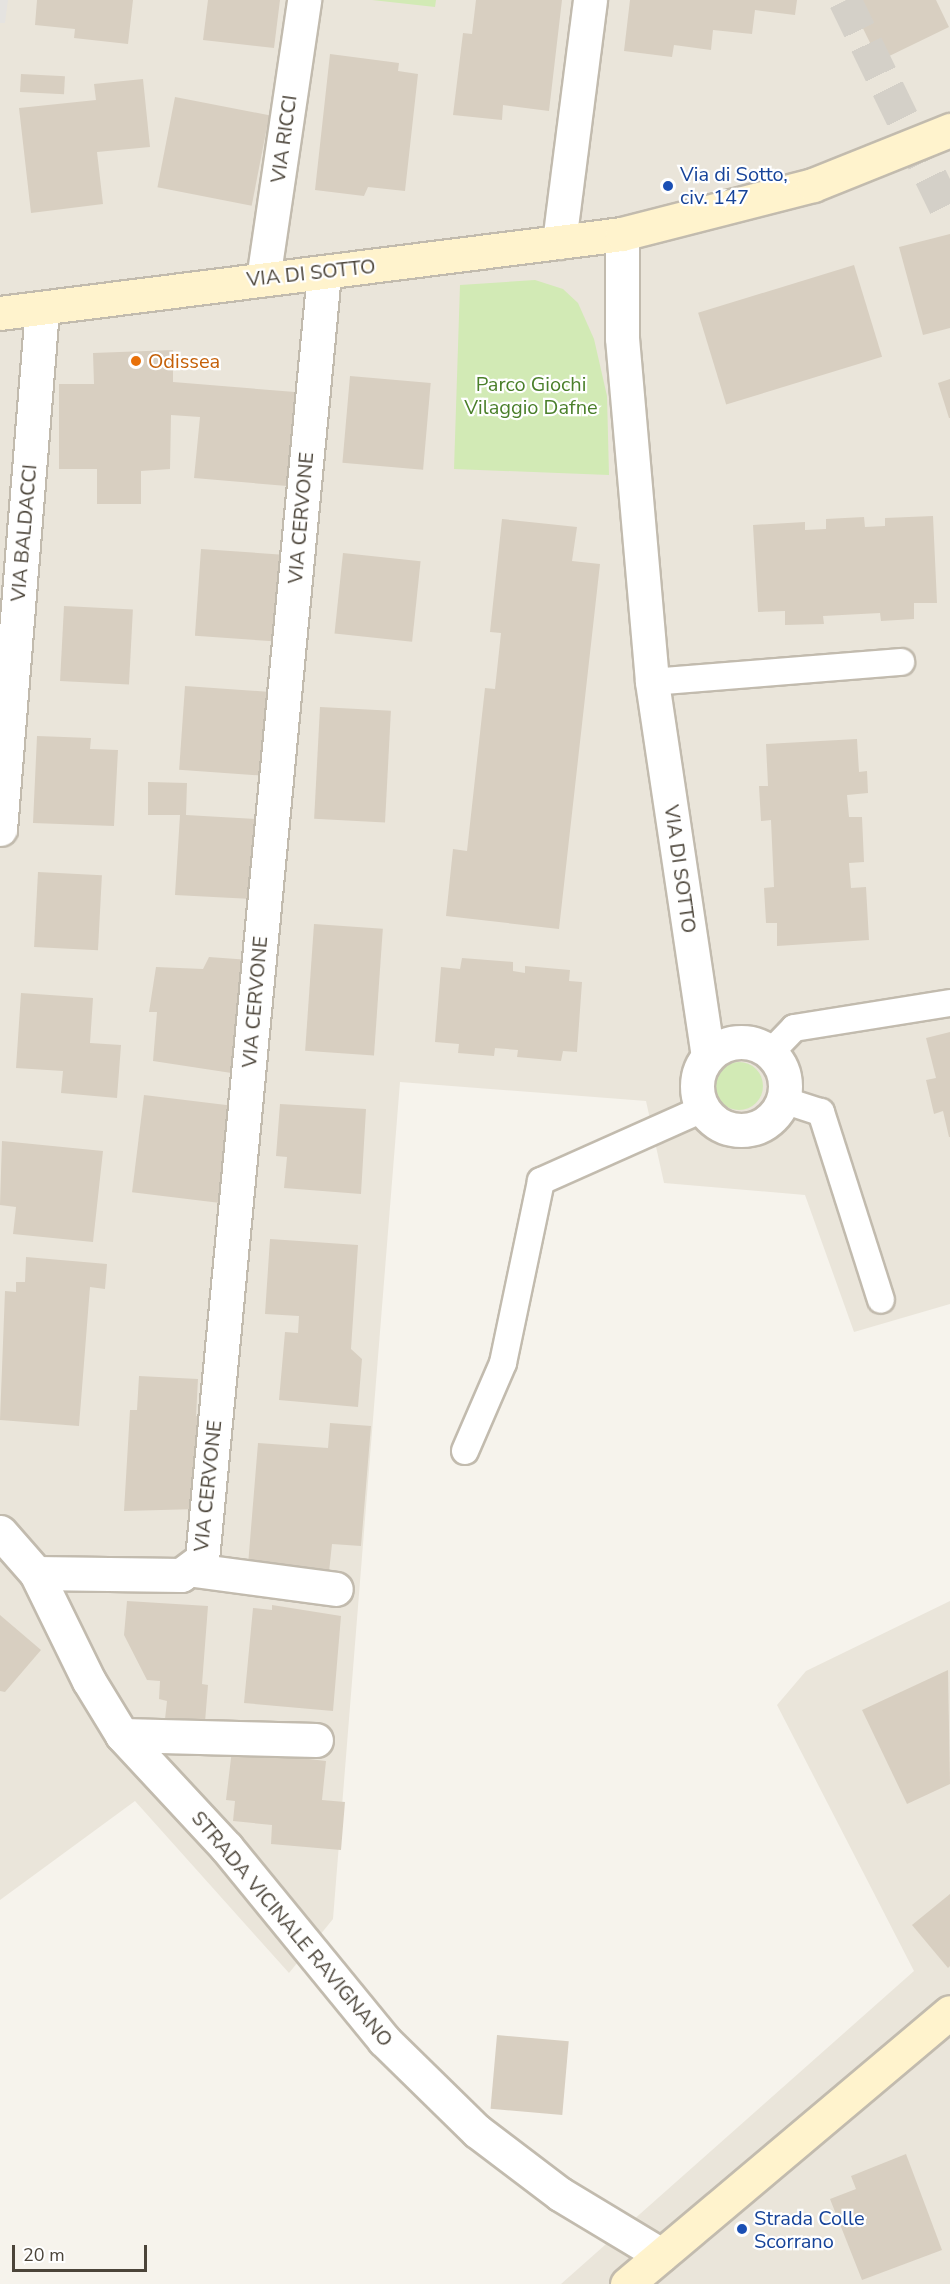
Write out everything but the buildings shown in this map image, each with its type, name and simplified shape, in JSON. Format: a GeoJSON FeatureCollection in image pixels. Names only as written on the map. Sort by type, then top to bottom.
{"type":"FeatureCollection","features":[{"type":"Feature","properties":{"kind":"street","name":"VIA RICCI"},"geometry":{"type":"LineString","coordinates":[[263,279],[304,0]]}},
{"type":"Feature","properties":{"kind":"street"},"geometry":{"type":"LineString","coordinates":[[558,242],[590,0]]}},
{"type":"Feature","properties":{"kind":"street","name":"VIA DI SOTTO"},"geometry":{"type":"LineString","coordinates":[[0,314],[622,234],[793,191],[950,130]]}},
{"type":"Feature","properties":{"kind":"street","name":"VIA DI SOTTO"},"geometry":{"type":"LineString","coordinates":[[622,234],[622,338],[652,682],[708,1056]]}},
{"type":"Feature","properties":{"kind":"street","name":"VIA CERVONE"},"geometry":{"type":"LineString","coordinates":[[36,1573],[181,1575],[194,1570],[202,1559],[324,273]]}},
{"type":"Feature","properties":{"kind":"street","name":"VIA BALDACCI"},"geometry":{"type":"LineString","coordinates":[[0,829],[42,309]]}},
{"type":"Feature","properties":{"kind":"street"},"geometry":{"type":"LineString","coordinates":[[745,1041],[771,1052],[784,1074],[783,1100],[766,1123],[753,1129],[725,1127],[703,1109],[697,1082],[708,1056],[745,1041]]}},
{"type":"Feature","properties":{"kind":"street","name":"STRADA VICINALE RAVIGNANO"},"geometry":{"type":"LineString","coordinates":[[0,1532],[36,1573],[88,1681],[122,1735],[227,1848],[384,2040],[469,2122],[560,2194],[661,2255]]}},
{"type":"Feature","properties":{"kind":"street"},"geometry":{"type":"LineString","coordinates":[[194,1570],[336,1589]]}},
{"type":"Feature","properties":{"kind":"street"},"geometry":{"type":"LineString","coordinates":[[122,1735],[316,1740]]}},
{"type":"Feature","properties":{"kind":"street"},"geometry":{"type":"LineString","coordinates":[[627,2284],[950,2012]]}},
{"type":"Feature","properties":{"kind":"lane"},"geometry":{"type":"LineString","coordinates":[[652,682],[901,662]]}},
{"type":"Feature","properties":{"kind":"lane"},"geometry":{"type":"LineString","coordinates":[[771,1052],[794,1028],[950,1003]]}},
{"type":"Feature","properties":{"kind":"lane"},"geometry":{"type":"LineString","coordinates":[[783,1100],[821,1112],[881,1300]]}},
{"type":"Feature","properties":{"kind":"lane"},"geometry":{"type":"LineString","coordinates":[[465,1451],[503,1364],[541,1181],[703,1109]]}},
{"type":"Feature","properties":{"kind":"shaded area"},"geometry":{"type":"Polygon","coordinates":[[[0,0],[950,0],[950,1304],[854,1332],[805,1195],[664,1183],[646,1101],[400,1082],[333,1919],[289,1973],[135,1801],[0,1900],[0,0]]]}},
{"type":"Feature","properties":{"kind":"shaded area"},"geometry":{"type":"Polygon","coordinates":[[[0,0],[8,0],[5,23],[0,23],[0,0]]]}},
{"type":"Feature","properties":{"kind":"shaded area"},"geometry":{"type":"Polygon","coordinates":[[[950,1601],[950,2284],[561,2284],[914,1971],[777,1705],[806,1671],[950,1601]]]}},
{"type":"Feature","properties":{"kind":"green space"},"geometry":{"type":"Polygon","coordinates":[[[372,0],[436,0],[435,7],[372,0]]]}},
{"type":"Feature","properties":{"kind":"green space","name":"Parco Giochi Vilaggio Dafne"},"geometry":{"type":"Polygon","coordinates":[[[535,280],[563,289],[578,303],[594,339],[607,396],[609,475],[454,469],[460,285],[535,280]]]}},
{"type":"Feature","properties":{"kind":"green space"},"geometry":{"type":"Polygon","coordinates":[[[734,1062],[744,1062],[756,1069],[763,1081],[763,1091],[756,1103],[744,1110],[734,1110],[719,1099],[715,1091],[715,1081],[726,1066],[734,1062]]]}},
{"type":"Feature","properties":{"kind":"tunnel"},"geometry":{"type":"LineString","coordinates":[[845,0],[950,216]]}},
{"type":"Feature","properties":{"kind":"place","name":"Via di Sotto, civ. 147"},"geometry":{"type":"Point","coordinates":[668,186]}},
{"type":"Feature","properties":{"kind":"place","name":"Odissea"},"geometry":{"type":"Point","coordinates":[136,361]}},
{"type":"Feature","properties":{"kind":"place","name":"Strada Colle Scorrano"},"geometry":{"type":"Point","coordinates":[742,2229]}}]}
